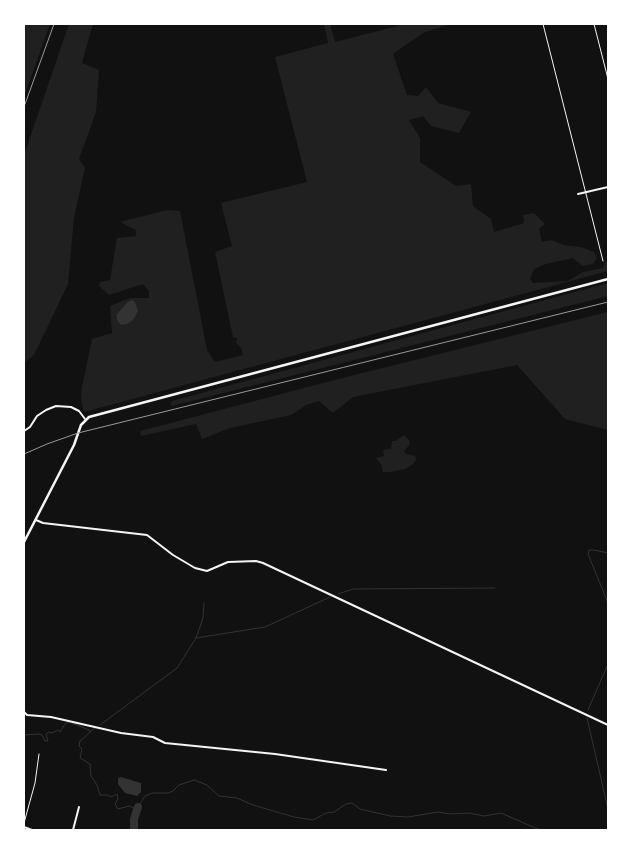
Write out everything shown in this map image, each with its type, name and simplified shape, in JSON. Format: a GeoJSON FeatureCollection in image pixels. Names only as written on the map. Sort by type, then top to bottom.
{"type":"FeatureCollection","features":[{"type":"Feature","properties":{"kind":"street"},"geometry":{"type":"LineString","coordinates":[[578,194],[608,187]]}},
{"type":"Feature","properties":{"kind":"street"},"geometry":{"type":"LineString","coordinates":[[24,542],[74,445],[81,425],[86,419],[94,415],[608,279]]}},
{"type":"Feature","properties":{"kind":"street"},"geometry":{"type":"LineString","coordinates":[[24,431],[30,427],[37,416],[56,406],[71,407],[86,419]]}},
{"type":"Feature","properties":{"kind":"street"},"geometry":{"type":"LineString","coordinates":[[35,520],[44,523],[147,535],[173,555],[195,568],[207,571],[228,562],[256,561],[264,563],[608,723]]}},
{"type":"Feature","properties":{"kind":"street"},"geometry":{"type":"LineString","coordinates":[[24,712],[121,733],[152,737],[165,743],[274,754],[386,770]]}},
{"type":"Feature","properties":{"kind":"street"},"geometry":{"type":"LineString","coordinates":[[73,830],[79,808]]}},
{"type":"Feature","properties":{"kind":"street"},"geometry":{"type":"LineString","coordinates":[[24,827],[32,830]]}},
{"type":"Feature","properties":{"kind":"lane"},"geometry":{"type":"LineString","coordinates":[[543,24],[603,261]]}},
{"type":"Feature","properties":{"kind":"lane"},"geometry":{"type":"LineString","coordinates":[[594,24],[608,79]]}},
{"type":"Feature","properties":{"kind":"lane"},"geometry":{"type":"LineString","coordinates":[[24,823],[35,783],[39,754]]}},
{"type":"Feature","properties":{"kind":"shaded area"},"geometry":{"type":"Polygon","coordinates":[[[24,24],[50,24],[24,97],[24,24]]]}},
{"type":"Feature","properties":{"kind":"shaded area"},"geometry":{"type":"Polygon","coordinates":[[[69,24],[93,24],[82,63],[99,70],[96,112],[79,159],[85,168],[74,217],[68,284],[34,355],[24,363],[24,155],[69,24]]]}},
{"type":"Feature","properties":{"kind":"shaded area"},"geometry":{"type":"Polygon","coordinates":[[[324,24],[330,24],[335,42],[405,24],[450,24],[423,33],[393,54],[407,95],[418,96],[426,87],[438,103],[471,112],[459,133],[431,126],[423,116],[409,120],[420,138],[420,162],[456,186],[471,184],[473,206],[491,219],[494,232],[524,223],[523,215],[534,213],[545,224],[539,229],[542,242],[551,240],[564,245],[581,247],[594,252],[597,258],[593,264],[582,266],[573,258],[546,264],[534,269],[530,279],[533,283],[568,281],[583,272],[603,268],[605,262],[608,262],[608,271],[84,412],[81,400],[82,387],[92,339],[112,333],[110,306],[130,298],[149,298],[149,291],[143,284],[109,295],[99,286],[100,282],[110,280],[117,238],[136,236],[136,230],[120,222],[168,210],[180,211],[207,350],[215,362],[243,355],[241,348],[236,343],[237,338],[233,337],[215,252],[232,246],[221,203],[307,182],[275,57],[328,43],[324,24]]]}},
{"type":"Feature","properties":{"kind":"shaded area"},"geometry":{"type":"Polygon","coordinates":[[[608,283],[608,296],[172,406],[170,404],[172,401],[608,283]]]}},
{"type":"Feature","properties":{"kind":"shaded area"},"geometry":{"type":"Polygon","coordinates":[[[132,300],[135,302],[138,311],[133,320],[121,325],[117,320],[117,314],[132,300]]]}},
{"type":"Feature","properties":{"kind":"shaded area"},"geometry":{"type":"Polygon","coordinates":[[[608,312],[608,430],[565,419],[517,365],[353,397],[333,413],[319,401],[306,405],[291,415],[230,428],[202,439],[196,424],[141,436],[140,431],[350,376],[608,312]]]}},
{"type":"Feature","properties":{"kind":"shaded area"},"geometry":{"type":"Polygon","coordinates":[[[404,435],[410,444],[404,451],[406,454],[415,456],[416,460],[405,469],[383,472],[382,466],[376,458],[384,456],[383,450],[391,449],[392,441],[404,435]]]}},
{"type":"Feature","properties":{"kind":"shaded area"},"geometry":{"type":"Polygon","coordinates":[[[121,777],[141,783],[141,792],[137,796],[125,793],[118,784],[118,778],[121,777]]]}},
{"type":"Feature","properties":{"kind":"waterway"},"geometry":{"type":"LineString","coordinates":[[608,553],[589,550],[588,554],[608,603]]}},
{"type":"Feature","properties":{"kind":"waterway"},"geometry":{"type":"LineString","coordinates":[[338,594],[353,589],[495,588]]}},
{"type":"Feature","properties":{"kind":"waterway"},"geometry":{"type":"LineString","coordinates":[[100,725],[177,668],[196,638],[265,627],[330,597]]}},
{"type":"Feature","properties":{"kind":"waterway"},"geometry":{"type":"LineString","coordinates":[[196,638],[203,618],[204,603]]}},
{"type":"Feature","properties":{"kind":"waterway"},"geometry":{"type":"LineString","coordinates":[[588,710],[608,664]]}},
{"type":"Feature","properties":{"kind":"waterway"},"geometry":{"type":"LineString","coordinates":[[587,718],[608,809]]}},
{"type":"Feature","properties":{"kind":"waterway"},"geometry":{"type":"LineString","coordinates":[[24,735],[39,734],[42,735],[45,741],[48,741],[46,734],[58,730],[60,732],[65,724],[69,722]]}},
{"type":"Feature","properties":{"kind":"waterway"},"geometry":{"type":"LineString","coordinates":[[72,723],[89,730],[90,732],[80,741],[79,746],[82,749],[80,758],[90,764],[91,776],[97,785],[100,795],[111,797],[117,794],[118,799],[115,804],[118,809],[129,806],[138,807],[145,796],[152,793],[168,793],[179,785],[194,780],[207,785],[219,796],[237,798],[253,805],[294,817],[313,820],[352,803],[360,809],[390,816],[408,817],[438,812],[450,814],[469,813],[484,816],[501,813],[540,830]]}},
{"type":"Feature","properties":{"kind":"waterway"},"geometry":{"type":"LineString","coordinates":[[90,732],[95,728]]}},
{"type":"Feature","properties":{"kind":"waterway"},"geometry":{"type":"LineString","coordinates":[[134,830],[134,819],[138,807]]}},
{"type":"Feature","properties":{"kind":"railway"},"geometry":{"type":"LineString","coordinates":[[24,107],[54,24]]}},
{"type":"Feature","properties":{"kind":"railway"},"geometry":{"type":"LineString","coordinates":[[24,454],[78,433],[608,302]]}}]}
